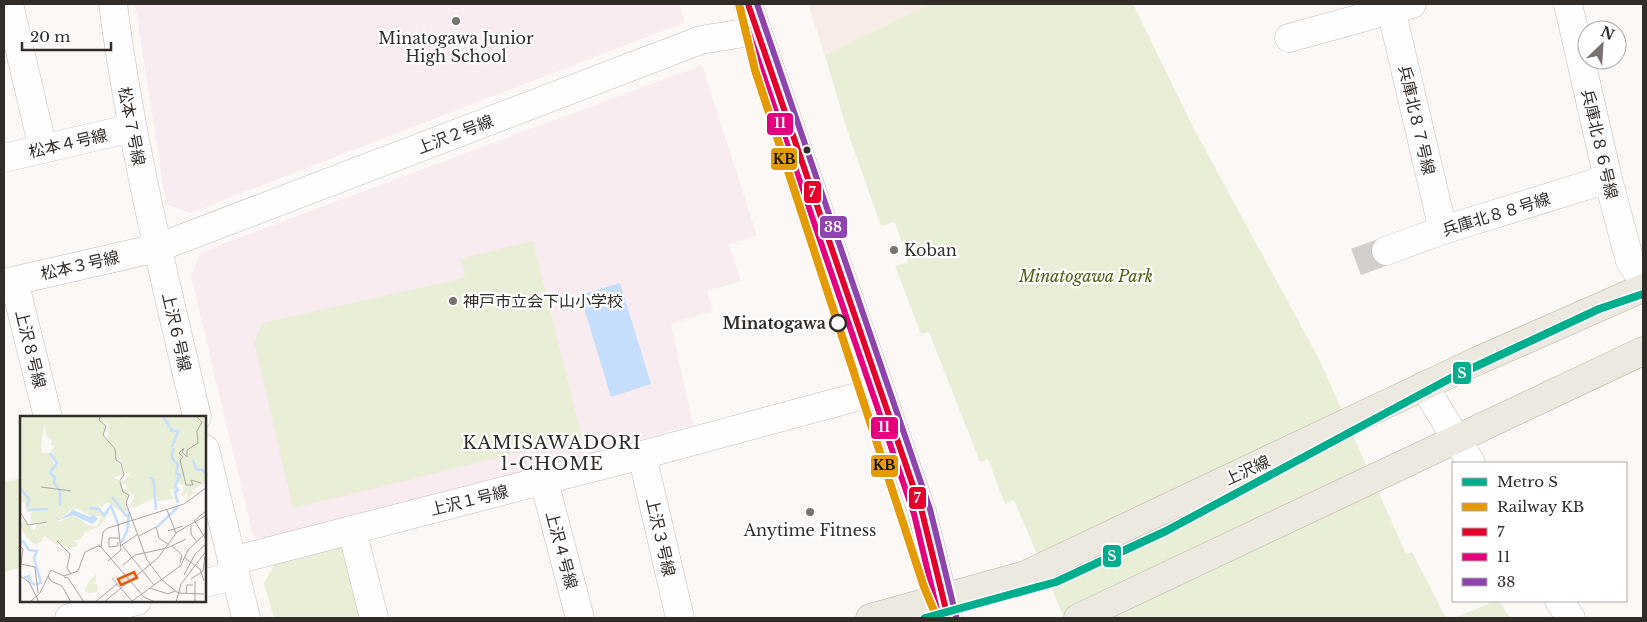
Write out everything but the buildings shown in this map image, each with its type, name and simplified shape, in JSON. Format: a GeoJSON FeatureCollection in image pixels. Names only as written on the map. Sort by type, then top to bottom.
{"type":"FeatureCollection","features":[{"type":"Feature","properties":{"kind":"main road","name":"上沢線"},"geometry":{"type":"LineString","coordinates":[[870,618],[946,608],[1025,575],[1424,386],[1643,288]]}},
{"type":"Feature","properties":{"kind":"main road"},"geometry":{"type":"LineString","coordinates":[[1078,618],[1457,441],[1643,351]]}},
{"type":"Feature","properties":{"kind":"street"},"geometry":{"type":"LineString","coordinates":[[8,4],[43,149]]}},
{"type":"Feature","properties":{"kind":"street","name":"松本７号線"},"geometry":{"type":"LineString","coordinates":[[113,4],[123,84],[157,248]]}},
{"type":"Feature","properties":{"kind":"street"},"geometry":{"type":"LineString","coordinates":[[748,4],[922,512],[946,608]]}},
{"type":"Feature","properties":{"kind":"street","name":"兵庫北８６号線"},"geometry":{"type":"LineString","coordinates":[[1568,4],[1608,179],[1630,261],[1643,280]]}},
{"type":"Feature","properties":{"kind":"street"},"geometry":{"type":"LineString","coordinates":[[1289,38],[1405,5]]}},
{"type":"Feature","properties":{"kind":"street","name":"兵庫北８７号線"},"geometry":{"type":"LineString","coordinates":[[1405,5],[1443,230]]}},
{"type":"Feature","properties":{"kind":"street","name":"上沢２号線"},"geometry":{"type":"LineString","coordinates":[[157,248],[701,40],[756,31]]}},
{"type":"Feature","properties":{"kind":"street","name":"松本４号線"},"geometry":{"type":"LineString","coordinates":[[4,158],[132,128]]}},
{"type":"Feature","properties":{"kind":"street","name":"兵庫北８８号線"},"geometry":{"type":"LineString","coordinates":[[1386,251],[1443,230],[1608,179]]}},
{"type":"Feature","properties":{"kind":"street","name":"松本３号線"},"geometry":{"type":"LineString","coordinates":[[9,282],[157,248]]}},
{"type":"Feature","properties":{"kind":"street","name":"上沢６号線"},"geometry":{"type":"LineString","coordinates":[[157,248],[197,416]]}},
{"type":"Feature","properties":{"kind":"street","name":"上沢８号線"},"geometry":{"type":"LineString","coordinates":[[9,282],[48,416]]}},
{"type":"Feature","properties":{"kind":"street"},"geometry":{"type":"LineString","coordinates":[[1424,386],[1470,462]]}},
{"type":"Feature","properties":{"kind":"street","name":"上沢１号線"},"geometry":{"type":"LineString","coordinates":[[206,582],[233,568],[352,530],[544,481],[879,391]]}},
{"type":"Feature","properties":{"kind":"street"},"geometry":{"type":"LineString","coordinates":[[206,453],[246,618]]}},
{"type":"Feature","properties":{"kind":"street","name":"上沢３号線"},"geometry":{"type":"LineString","coordinates":[[642,455],[680,618]]}},
{"type":"Feature","properties":{"kind":"street","name":"上沢４号線"},"geometry":{"type":"LineString","coordinates":[[544,481],[580,618]]}},
{"type":"Feature","properties":{"kind":"street"},"geometry":{"type":"LineString","coordinates":[[352,530],[374,618]]}},
{"type":"Feature","properties":{"kind":"street"},"geometry":{"type":"LineString","coordinates":[[69,618],[96,606],[129,602]]}},
{"type":"Feature","properties":{"kind":"street"},"geometry":{"type":"LineString","coordinates":[[1560,602],[1570,618]]}},
{"type":"Feature","properties":{"kind":"shaded area"},"geometry":{"type":"Polygon","coordinates":[[[135,4],[679,4],[685,22],[190,213],[166,204],[135,4]]]}},
{"type":"Feature","properties":{"kind":"shaded area"},"geometry":{"type":"Polygon","coordinates":[[[808,4],[931,4],[825,55],[808,4]]]}},
{"type":"Feature","properties":{"kind":"shaded area","name":"神戸市立会下山小学校"},"geometry":{"type":"Polygon","coordinates":[[[702,65],[757,236],[729,244],[741,281],[707,291],[713,311],[671,324],[693,425],[268,542],[253,536],[191,276],[201,252],[702,65]]]}},
{"type":"Feature","properties":{"kind":"green space","name":"Minatogawa Park"},"geometry":{"type":"Polygon","coordinates":[[[931,4],[1133,4],[1193,127],[1320,361],[1406,554],[1412,552],[1446,618],[1064,618],[1014,500],[1005,504],[988,459],[980,462],[929,332],[921,334],[895,266],[908,262],[895,222],[881,226],[847,130],[825,55],[931,4]]]}},
{"type":"Feature","properties":{"kind":"green space"},"geometry":{"type":"Polygon","coordinates":[[[533,241],[582,437],[293,508],[254,343],[262,323],[465,278],[461,259],[533,241]]]}},
{"type":"Feature","properties":{"kind":"green space"},"geometry":{"type":"Polygon","coordinates":[[[20,478],[20,568],[4,572],[4,482],[20,478]]]}},
{"type":"Feature","properties":{"kind":"green space"},"geometry":{"type":"Polygon","coordinates":[[[336,541],[346,548],[363,618],[274,618],[264,583],[279,557],[336,541]]]}},
{"type":"Feature","properties":{"kind":"green space"},"geometry":{"type":"Polygon","coordinates":[[[1493,602],[1500,602],[1510,618],[1455,618],[1493,602]]]}},
{"type":"Feature","properties":{"kind":"water"},"geometry":{"type":"Polygon","coordinates":[[[620,283],[651,384],[611,397],[580,295],[620,283]]]}},
{"type":"Feature","properties":{"kind":"tunnel"},"geometry":{"type":"LineString","coordinates":[[1356,262],[1386,251]]}},
{"type":"Feature","properties":{"kind":"metro line","name":"S"},"geometry":{"type":"LineString","coordinates":[[925,618],[1056,582],[1166,531],[1451,378],[1599,309],[1643,294]]}},
{"type":"Feature","properties":{"kind":"rail line","name":"KB"},"geometry":{"type":"LineString","coordinates":[[739,4],[755,70],[924,587],[937,618]]}},
{"type":"Feature","properties":{"kind":"transit line","name":"7"},"geometry":{"type":"LineString","coordinates":[[748,4],[922,512],[948,618]]}},
{"type":"Feature","properties":{"kind":"transit line","name":"38"},"geometry":{"type":"LineString","coordinates":[[757,4],[930,509],[956,616]]}},
{"type":"Feature","properties":{"kind":"transit line","name":"11"},"geometry":{"type":"LineString","coordinates":[[740,7],[914,514],[939,618]]}},
{"type":"Feature","properties":{"kind":"place","name":"Minatogawa Junior High School"},"geometry":{"type":"Point","coordinates":[456,21]}},
{"type":"Feature","properties":{"kind":"place","name":"Koban"},"geometry":{"type":"Point","coordinates":[894,250]}},
{"type":"Feature","properties":{"kind":"place","name":"神戸市立会下山小学校"},"geometry":{"type":"Point","coordinates":[453,301]}},
{"type":"Feature","properties":{"kind":"place","name":"Minatogawa"},"geometry":{"type":"Point","coordinates":[838,323]}},
{"type":"Feature","properties":{"kind":"place","name":"Anytime Fitness"},"geometry":{"type":"Point","coordinates":[810,512]}},
{"type":"Feature","properties":{"kind":"district","name":"KAMISAWADORI 1-CHOME"},"geometry":{"type":"Point","coordinates":[552,453]}}]}
